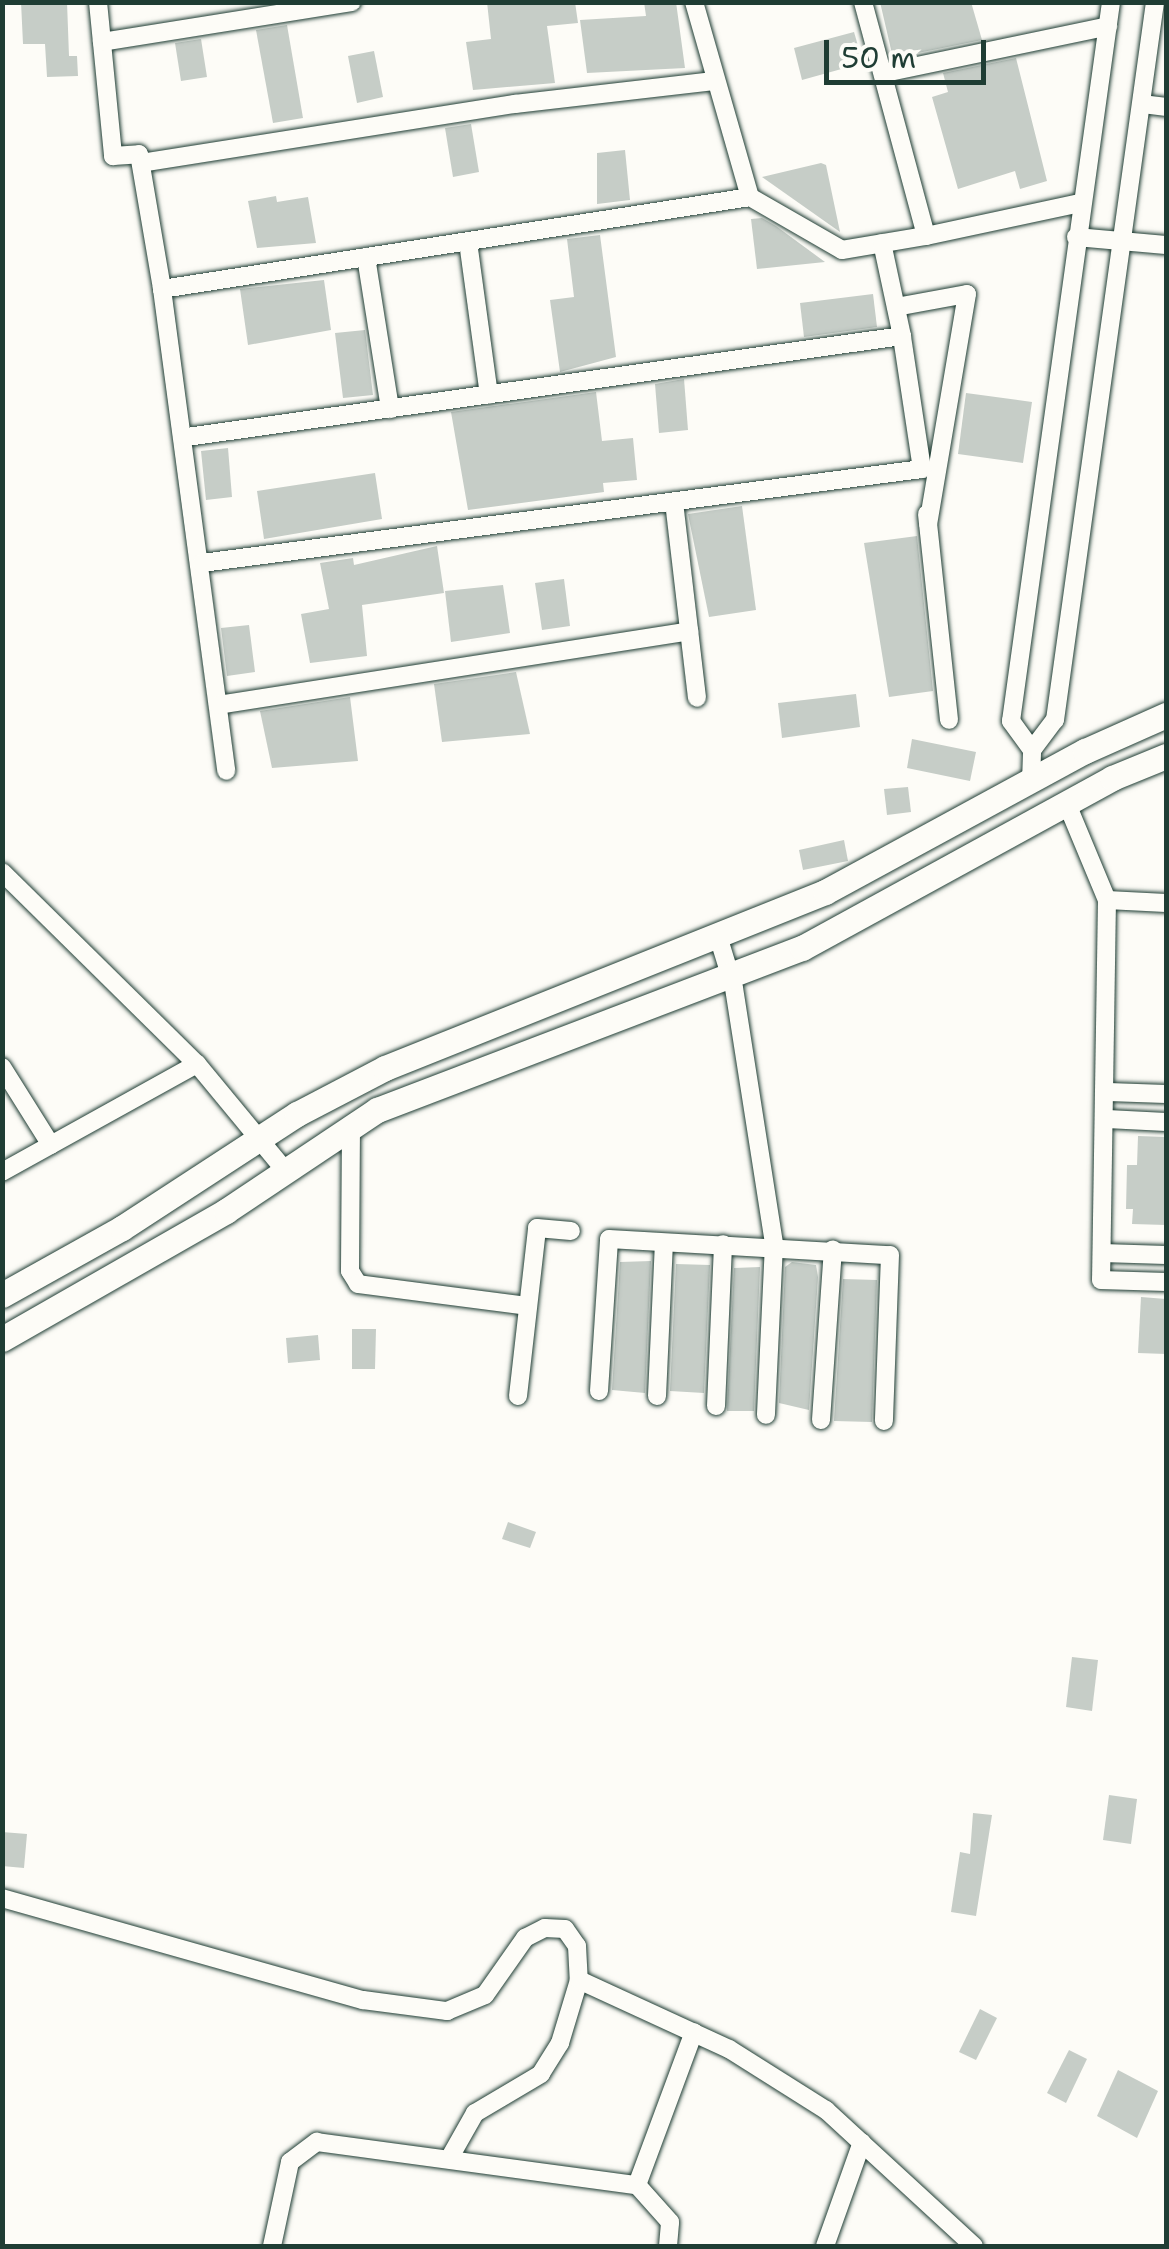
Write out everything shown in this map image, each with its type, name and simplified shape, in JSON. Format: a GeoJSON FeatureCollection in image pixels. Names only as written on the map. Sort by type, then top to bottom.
{"type":"FeatureCollection","features":[{"type":"Feature","properties":{"kind":"street"},"geometry":{"type":"LineString","coordinates":[[98,2],[113,156],[140,154],[187,438],[226,771]]}},
{"type":"Feature","properties":{"kind":"street"},"geometry":{"type":"LineString","coordinates":[[102,42],[352,2]]}},
{"type":"Feature","properties":{"kind":"street"},"geometry":{"type":"LineString","coordinates":[[694,2],[750,197]]}},
{"type":"Feature","properties":{"kind":"street"},"geometry":{"type":"LineString","coordinates":[[863,2],[926,236]]}},
{"type":"Feature","properties":{"kind":"street"},"geometry":{"type":"LineString","coordinates":[[1032,750],[1012,721],[1080,203],[1111,2]]}},
{"type":"Feature","properties":{"kind":"street"},"geometry":{"type":"LineString","coordinates":[[1031,782],[1032,750],[1055,720],[1118,240],[1155,2]]}},
{"type":"Feature","properties":{"kind":"street"},"geometry":{"type":"LineString","coordinates":[[884,73],[1108,26]]}},
{"type":"Feature","properties":{"kind":"street"},"geometry":{"type":"LineString","coordinates":[[141,163],[515,104],[714,82]]}},
{"type":"Feature","properties":{"kind":"street"},"geometry":{"type":"LineString","coordinates":[[1142,104],[1166,106]]}},
{"type":"Feature","properties":{"kind":"street"},"geometry":{"type":"LineString","coordinates":[[162,288],[750,197],[842,250],[1080,203]]}},
{"type":"Feature","properties":{"kind":"street"},"geometry":{"type":"LineString","coordinates":[[1076,237],[1166,245]]}},
{"type":"Feature","properties":{"kind":"street"},"geometry":{"type":"LineString","coordinates":[[468,242],[489,395]]}},
{"type":"Feature","properties":{"kind":"street"},"geometry":{"type":"LineString","coordinates":[[882,243],[902,336],[922,469],[950,720]]}},
{"type":"Feature","properties":{"kind":"street"},"geometry":{"type":"LineString","coordinates":[[366,257],[390,409]]}},
{"type":"Feature","properties":{"kind":"street"},"geometry":{"type":"LineString","coordinates":[[896,307],[967,294],[928,524]]}},
{"type":"Feature","properties":{"kind":"street"},"geometry":{"type":"LineString","coordinates":[[187,438],[902,336]]}},
{"type":"Feature","properties":{"kind":"street"},"geometry":{"type":"LineString","coordinates":[[202,564],[922,469]]}},
{"type":"Feature","properties":{"kind":"street"},"geometry":{"type":"LineString","coordinates":[[674,502],[697,698]]}},
{"type":"Feature","properties":{"kind":"street"},"geometry":{"type":"LineString","coordinates":[[218,704],[689,631]]}},
{"type":"Feature","properties":{"kind":"street"},"geometry":{"type":"LineString","coordinates":[[2,1294],[122,1228],[260,1138],[385,1068],[825,892],[1166,714]]}},
{"type":"Feature","properties":{"kind":"street"},"geometry":{"type":"LineString","coordinates":[[2,1339],[226,1211],[377,1110],[731,977],[845,926],[1067,804],[1166,756]]}},
{"type":"Feature","properties":{"kind":"street"},"geometry":{"type":"LineString","coordinates":[[1067,804],[1107,900],[1108,1092],[1101,1280],[1166,1282]]}},
{"type":"Feature","properties":{"kind":"street"},"geometry":{"type":"LineString","coordinates":[[2,872],[197,1064],[284,1169]]}},
{"type":"Feature","properties":{"kind":"street"},"geometry":{"type":"LineString","coordinates":[[1107,900],[1166,903]]}},
{"type":"Feature","properties":{"kind":"street"},"geometry":{"type":"LineString","coordinates":[[718,936],[731,977],[774,1244],[766,1415]]}},
{"type":"Feature","properties":{"kind":"street"},"geometry":{"type":"LineString","coordinates":[[2,1172],[197,1064]]}},
{"type":"Feature","properties":{"kind":"street"},"geometry":{"type":"LineString","coordinates":[[2,1067],[50,1146]]}},
{"type":"Feature","properties":{"kind":"street"},"geometry":{"type":"LineString","coordinates":[[1108,1092],[1166,1094]]}},
{"type":"Feature","properties":{"kind":"street"},"geometry":{"type":"LineString","coordinates":[[1107,1119],[1166,1122]]}},
{"type":"Feature","properties":{"kind":"street"},"geometry":{"type":"LineString","coordinates":[[352,1126],[350,1272],[358,1284],[528,1306]]}},
{"type":"Feature","properties":{"kind":"street"},"geometry":{"type":"LineString","coordinates":[[518,1396],[537,1228],[571,1231]]}},
{"type":"Feature","properties":{"kind":"street"},"geometry":{"type":"LineString","coordinates":[[599,1390],[608,1239],[774,1244],[890,1255],[884,1421]]}},
{"type":"Feature","properties":{"kind":"street"},"geometry":{"type":"LineString","coordinates":[[657,1396],[664,1242]]}},
{"type":"Feature","properties":{"kind":"street"},"geometry":{"type":"LineString","coordinates":[[716,1406],[723,1244]]}},
{"type":"Feature","properties":{"kind":"street"},"geometry":{"type":"LineString","coordinates":[[821,1420],[833,1249]]}},
{"type":"Feature","properties":{"kind":"street"},"geometry":{"type":"LineString","coordinates":[[1102,1254],[1166,1255]]}},
{"type":"Feature","properties":{"kind":"street"},"geometry":{"type":"LineString","coordinates":[[2,1898],[363,2000],[446,2011],[485,1995],[525,1938],[545,1928],[565,1929],[577,1946],[579,1980],[552,2059],[541,2074],[474,2112],[449,2160]]}},
{"type":"Feature","properties":{"kind":"street"},"geometry":{"type":"LineString","coordinates":[[579,1980],[694,2032],[826,2110],[974,2246]]}},
{"type":"Feature","properties":{"kind":"street"},"geometry":{"type":"LineString","coordinates":[[637,2185],[694,2032]]}},
{"type":"Feature","properties":{"kind":"street"},"geometry":{"type":"LineString","coordinates":[[272,2246],[290,2162],[302,2147],[318,2142],[637,2185],[670,2222],[668,2246]]}},
{"type":"Feature","properties":{"kind":"street"},"geometry":{"type":"LineString","coordinates":[[825,2246],[862,2142]]}},
{"type":"Feature","properties":{"kind":"building"},"geometry":{"type":"Polygon","coordinates":[[[21,2],[67,2],[69,56],[77,56],[78,76],[47,77],[45,44],[23,44],[21,2]]]}},
{"type":"Feature","properties":{"kind":"building"},"geometry":{"type":"Polygon","coordinates":[[[487,2],[575,2],[578,23],[547,26],[555,83],[473,90],[466,42],[491,39],[487,2]]]}},
{"type":"Feature","properties":{"kind":"building"},"geometry":{"type":"Polygon","coordinates":[[[644,2],[676,2],[685,68],[587,73],[580,20],[646,16],[644,2]]]}},
{"type":"Feature","properties":{"kind":"building"},"geometry":{"type":"Polygon","coordinates":[[[880,2],[971,2],[982,40],[893,58],[880,2]]]}},
{"type":"Feature","properties":{"kind":"building"},"geometry":{"type":"Polygon","coordinates":[[[287,25],[303,118],[273,123],[256,30],[287,25]]]}},
{"type":"Feature","properties":{"kind":"building"},"geometry":{"type":"Polygon","coordinates":[[[854,32],[863,63],[802,80],[794,48],[854,32]]]}},
{"type":"Feature","properties":{"kind":"building"},"geometry":{"type":"Polygon","coordinates":[[[201,39],[207,77],[181,81],[175,43],[201,39]]]}},
{"type":"Feature","properties":{"kind":"building"},"geometry":{"type":"Polygon","coordinates":[[[374,51],[383,97],[357,103],[348,56],[374,51]]]}},
{"type":"Feature","properties":{"kind":"building"},"geometry":{"type":"Polygon","coordinates":[[[1016,58],[1047,181],[1020,189],[1015,171],[958,189],[932,97],[948,92],[943,73],[1016,58]]]}},
{"type":"Feature","properties":{"kind":"building"},"geometry":{"type":"Polygon","coordinates":[[[471,124],[479,172],[453,177],[445,128],[471,124]]]}},
{"type":"Feature","properties":{"kind":"building"},"geometry":{"type":"Polygon","coordinates":[[[625,150],[630,200],[597,204],[597,153],[625,150]]]}},
{"type":"Feature","properties":{"kind":"building"},"geometry":{"type":"Polygon","coordinates":[[[826,165],[840,232],[762,177],[826,165]]]}},
{"type":"Feature","properties":{"kind":"building"},"geometry":{"type":"Polygon","coordinates":[[[276,196],[277,202],[308,197],[316,243],[257,248],[248,201],[276,196]]]}},
{"type":"Feature","properties":{"kind":"building"},"geometry":{"type":"Polygon","coordinates":[[[762,218],[825,262],[757,269],[751,219],[762,218]]]}},
{"type":"Feature","properties":{"kind":"building"},"geometry":{"type":"Polygon","coordinates":[[[600,235],[616,357],[560,372],[550,300],[574,297],[567,239],[600,235]]]}},
{"type":"Feature","properties":{"kind":"building"},"geometry":{"type":"Polygon","coordinates":[[[324,280],[331,330],[248,345],[240,289],[324,280]]]}},
{"type":"Feature","properties":{"kind":"building"},"geometry":{"type":"Polygon","coordinates":[[[873,294],[877,327],[804,337],[800,303],[873,294]]]}},
{"type":"Feature","properties":{"kind":"building"},"geometry":{"type":"Polygon","coordinates":[[[365,330],[373,395],[343,398],[335,333],[365,330]]]}},
{"type":"Feature","properties":{"kind":"building"},"geometry":{"type":"Polygon","coordinates":[[[684,379],[688,430],[659,433],[655,384],[684,379]]]}},
{"type":"Feature","properties":{"kind":"building"},"geometry":{"type":"Polygon","coordinates":[[[596,392],[602,441],[633,438],[637,480],[603,483],[604,492],[468,510],[451,412],[596,392]]]}},
{"type":"Feature","properties":{"kind":"building"},"geometry":{"type":"Polygon","coordinates":[[[966,393],[1032,402],[1023,463],[958,454],[966,393]]]}},
{"type":"Feature","properties":{"kind":"building"},"geometry":{"type":"Polygon","coordinates":[[[228,448],[232,497],[206,500],[201,451],[228,448]]]}},
{"type":"Feature","properties":{"kind":"building"},"geometry":{"type":"Polygon","coordinates":[[[375,473],[382,519],[264,539],[257,491],[375,473]]]}},
{"type":"Feature","properties":{"kind":"building"},"geometry":{"type":"Polygon","coordinates":[[[742,506],[756,610],[709,617],[688,514],[742,506]]]}},
{"type":"Feature","properties":{"kind":"building"},"geometry":{"type":"Polygon","coordinates":[[[917,536],[933,691],[889,697],[864,543],[917,536]]]}},
{"type":"Feature","properties":{"kind":"building"},"geometry":{"type":"Polygon","coordinates":[[[437,546],[444,593],[362,605],[367,656],[310,663],[301,614],[329,609],[320,563],[353,558],[354,565],[437,546]]]}},
{"type":"Feature","properties":{"kind":"building"},"geometry":{"type":"Polygon","coordinates":[[[564,579],[570,626],[542,630],[535,583],[564,579]]]}},
{"type":"Feature","properties":{"kind":"building"},"geometry":{"type":"Polygon","coordinates":[[[503,585],[510,633],[451,642],[445,591],[503,585]]]}},
{"type":"Feature","properties":{"kind":"building"},"geometry":{"type":"Polygon","coordinates":[[[249,625],[255,672],[227,676],[221,628],[249,625]]]}},
{"type":"Feature","properties":{"kind":"building"},"geometry":{"type":"Polygon","coordinates":[[[516,672],[530,734],[442,742],[434,684],[516,672]]]}},
{"type":"Feature","properties":{"kind":"building"},"geometry":{"type":"Polygon","coordinates":[[[856,694],[860,727],[782,738],[778,703],[856,694]]]}},
{"type":"Feature","properties":{"kind":"building"},"geometry":{"type":"Polygon","coordinates":[[[350,697],[358,761],[272,768],[260,711],[350,697]]]}},
{"type":"Feature","properties":{"kind":"building"},"geometry":{"type":"Polygon","coordinates":[[[912,739],[976,752],[970,781],[907,768],[912,739]]]}},
{"type":"Feature","properties":{"kind":"building"},"geometry":{"type":"Polygon","coordinates":[[[908,787],[911,812],[887,815],[884,789],[908,787]]]}},
{"type":"Feature","properties":{"kind":"building"},"geometry":{"type":"Polygon","coordinates":[[[844,840],[848,861],[803,870],[799,850],[844,840]]]}},
{"type":"Feature","properties":{"kind":"building"},"geometry":{"type":"Polygon","coordinates":[[[1138,1136],[1166,1137],[1166,1225],[1132,1224],[1133,1209],[1126,1209],[1127,1165],[1137,1165],[1138,1136]]]}},
{"type":"Feature","properties":{"kind":"building"},"geometry":{"type":"Polygon","coordinates":[[[651,1261],[645,1393],[612,1390],[620,1262],[651,1261]]]}},
{"type":"Feature","properties":{"kind":"building"},"geometry":{"type":"Polygon","coordinates":[[[792,1262],[816,1265],[818,1277],[809,1410],[779,1403],[785,1267],[792,1262]]]}},
{"type":"Feature","properties":{"kind":"building"},"geometry":{"type":"Polygon","coordinates":[[[676,1264],[710,1265],[704,1393],[670,1391],[676,1264]]]}},
{"type":"Feature","properties":{"kind":"building"},"geometry":{"type":"Polygon","coordinates":[[[760,1267],[754,1411],[727,1411],[734,1268],[760,1267]]]}},
{"type":"Feature","properties":{"kind":"building"},"geometry":{"type":"Polygon","coordinates":[[[843,1279],[877,1280],[872,1422],[834,1421],[843,1279]]]}},
{"type":"Feature","properties":{"kind":"building"},"geometry":{"type":"Polygon","coordinates":[[[1141,1297],[1166,1299],[1166,1354],[1138,1353],[1141,1297]]]}},
{"type":"Feature","properties":{"kind":"building"},"geometry":{"type":"Polygon","coordinates":[[[352,1329],[376,1329],[375,1369],[352,1369],[352,1329]]]}},
{"type":"Feature","properties":{"kind":"building"},"geometry":{"type":"Polygon","coordinates":[[[318,1335],[320,1360],[288,1363],[286,1338],[318,1335]]]}},
{"type":"Feature","properties":{"kind":"building"},"geometry":{"type":"Polygon","coordinates":[[[508,1522],[536,1532],[530,1548],[502,1539],[508,1522]]]}},
{"type":"Feature","properties":{"kind":"building"},"geometry":{"type":"Polygon","coordinates":[[[1072,1657],[1098,1660],[1092,1711],[1066,1707],[1072,1657]]]}},
{"type":"Feature","properties":{"kind":"building"},"geometry":{"type":"Polygon","coordinates":[[[1109,1795],[1137,1799],[1131,1844],[1103,1840],[1109,1795]]]}},
{"type":"Feature","properties":{"kind":"building"},"geometry":{"type":"Polygon","coordinates":[[[973,1813],[992,1815],[976,1916],[951,1912],[960,1852],[970,1854],[973,1813]]]}},
{"type":"Feature","properties":{"kind":"building"},"geometry":{"type":"Polygon","coordinates":[[[2,1832],[27,1834],[24,1868],[2,1866],[2,1832]]]}},
{"type":"Feature","properties":{"kind":"building"},"geometry":{"type":"Polygon","coordinates":[[[980,2009],[997,2018],[976,2060],[959,2052],[980,2009]]]}},
{"type":"Feature","properties":{"kind":"building"},"geometry":{"type":"Polygon","coordinates":[[[1069,2050],[1087,2059],[1066,2103],[1047,2093],[1069,2050]]]}},
{"type":"Feature","properties":{"kind":"building"},"geometry":{"type":"Polygon","coordinates":[[[1118,2070],[1158,2091],[1137,2138],[1097,2116],[1118,2070]]]}}]}
